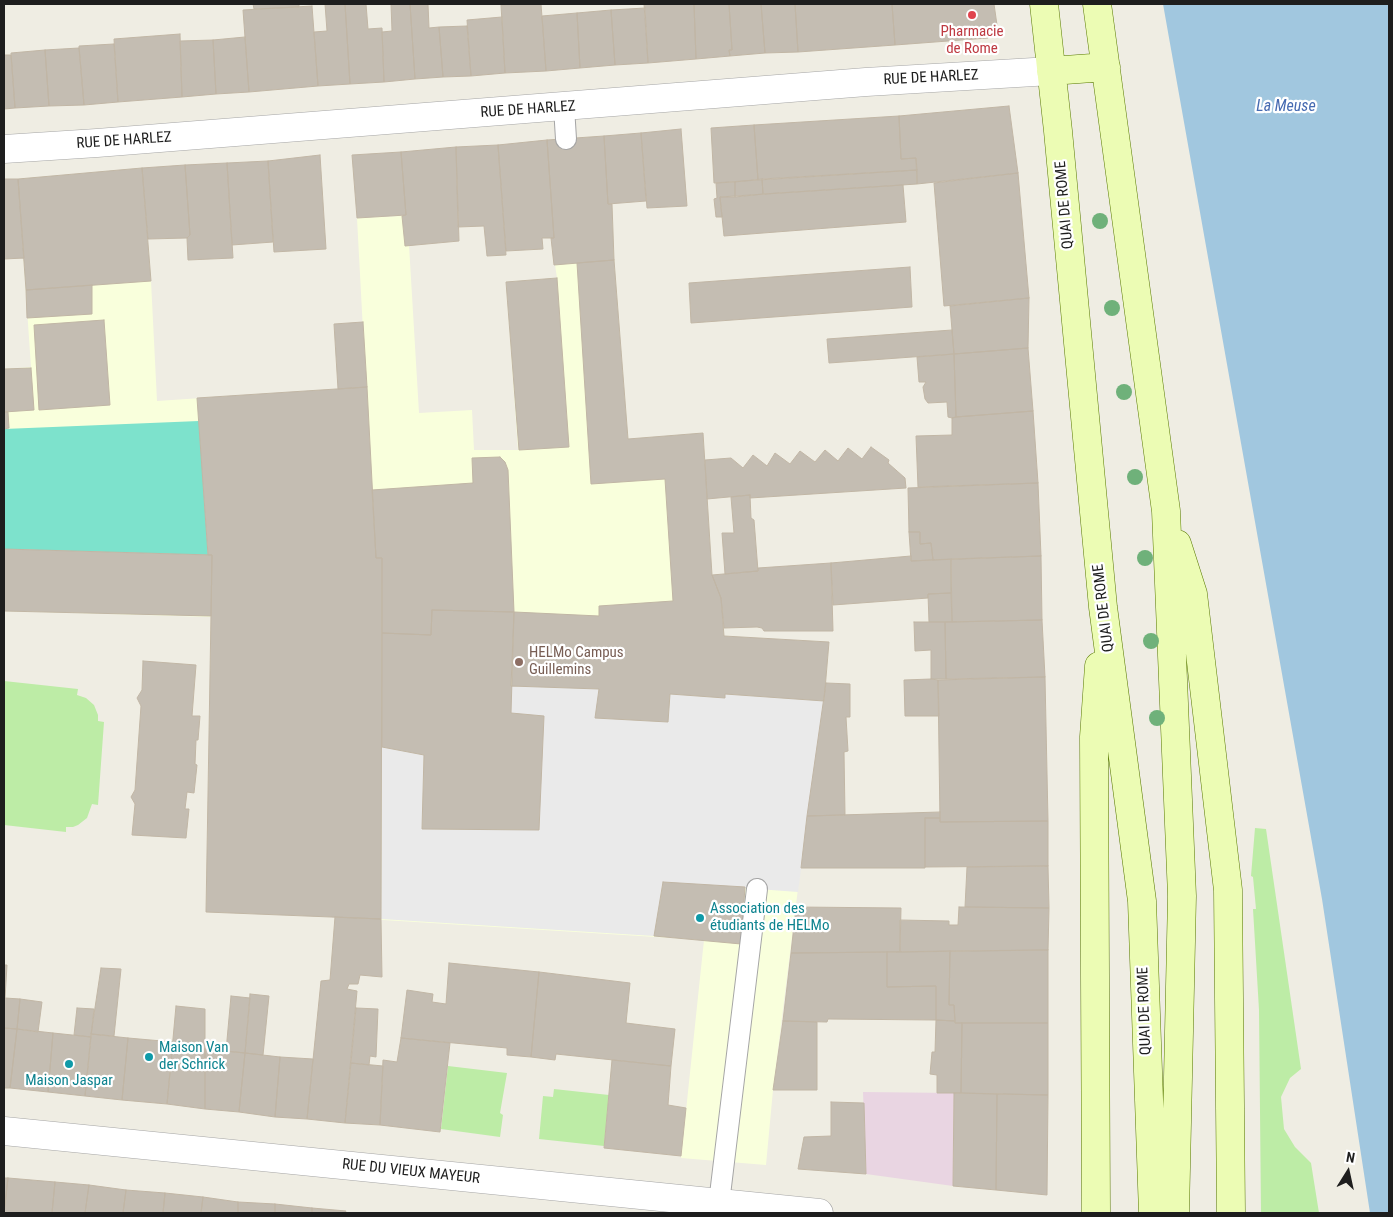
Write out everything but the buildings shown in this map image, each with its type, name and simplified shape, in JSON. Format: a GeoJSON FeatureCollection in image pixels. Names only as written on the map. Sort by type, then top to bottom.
{"type":"FeatureCollection","features":[{"type":"Feature","properties":{"kind":"main road","name":"QUAI DE ROME"},"geometry":{"type":"LineString","coordinates":[[1044,4],[1103,607],[1142,901],[1153,1213]]}},
{"type":"Feature","properties":{"kind":"main road"},"geometry":{"type":"LineString","coordinates":[[1097,4],[1166,511],[1182,896],[1175,1213]]}},
{"type":"Feature","properties":{"kind":"main road"},"geometry":{"type":"LineString","coordinates":[[1052,71],[1106,67]]}},
{"type":"Feature","properties":{"kind":"main road"},"geometry":{"type":"LineString","coordinates":[[1166,511],[1193,594],[1228,890],[1231,1213]]}},
{"type":"Feature","properties":{"kind":"main road"},"geometry":{"type":"LineString","coordinates":[[1096,1213],[1094,736],[1103,607]]}},
{"type":"Feature","properties":{"kind":"street","name":"RUE DE HARLEZ"},"geometry":{"type":"LineString","coordinates":[[4,149],[564,107],[866,82],[1052,71]]}},
{"type":"Feature","properties":{"kind":"street","name":"RUE DU VIEUX MAYEUR"},"geometry":{"type":"LineString","coordinates":[[4,1131],[819,1213]]}},
{"type":"Feature","properties":{"kind":"lane"},"geometry":{"type":"LineString","coordinates":[[564,107],[566,139]]}},
{"type":"Feature","properties":{"kind":"lane"},"geometry":{"type":"LineString","coordinates":[[719,1203],[756,889]]}},
{"type":"Feature","properties":{"kind":"shaded area","name":"HELMo Campus Guillemins"},"geometry":{"type":"Polygon","coordinates":[[[604,136],[608,203],[612,204],[614,260],[628,439],[703,433],[712,575],[721,598],[724,636],[829,642],[824,701],[807,816],[773,1090],[766,1165],[681,1158],[704,940],[335,917],[206,912],[211,617],[4,611],[4,369],[31,367],[18,179],[142,168],[151,281],[157,401],[366,387],[357,218],[402,216],[405,245],[409,245],[419,413],[472,410],[474,450],[518,450],[506,282],[557,278],[551,238],[554,238],[547,140],[604,136]]]}},
{"type":"Feature","properties":{"kind":"shaded area"},"geometry":{"type":"Polygon","coordinates":[[[199,421],[208,555],[4,549],[4,429],[199,421]]]}},
{"type":"Feature","properties":{"kind":"shaded area"},"geometry":{"type":"Polygon","coordinates":[[[511,686],[599,689],[596,718],[668,722],[670,694],[724,698],[725,694],[824,701],[798,892],[663,882],[654,936],[381,919],[382,747],[424,755],[422,829],[538,830],[543,716],[511,713],[511,686]]]}},
{"type":"Feature","properties":{"kind":"shaded area"},"geometry":{"type":"Polygon","coordinates":[[[863,1092],[954,1093],[953,1186],[866,1174],[863,1092]]]}},
{"type":"Feature","properties":{"kind":"green space"},"geometry":{"type":"Polygon","coordinates":[[[4,681],[78,689],[77,695],[86,698],[94,705],[98,721],[104,722],[98,805],[92,804],[87,818],[78,825],[66,827],[66,832],[4,825],[4,681]]]}},
{"type":"Feature","properties":{"kind":"green space"},"geometry":{"type":"Polygon","coordinates":[[[1255,828],[1266,829],[1301,1069],[1290,1078],[1281,1097],[1284,1129],[1295,1147],[1311,1163],[1319,1213],[1261,1213],[1259,1010],[1253,909],[1256,909],[1253,877],[1251,876],[1255,828]]]}},
{"type":"Feature","properties":{"kind":"green space"},"geometry":{"type":"Polygon","coordinates":[[[448,1066],[507,1073],[500,1113],[503,1115],[500,1137],[441,1129],[448,1066]]]}},
{"type":"Feature","properties":{"kind":"green space"},"geometry":{"type":"Polygon","coordinates":[[[554,1089],[609,1095],[604,1146],[539,1139],[543,1096],[553,1097],[554,1089]]]}},
{"type":"Feature","properties":{"kind":"water","name":"La Meuse"},"geometry":{"type":"Polygon","coordinates":[[[1163,4],[1389,4],[1389,1213],[1370,1213],[1322,899],[1163,4]]]}},
{"type":"Feature","properties":{"kind":"place","name":"Pharmacie de Rome"},"geometry":{"type":"Point","coordinates":[972,15]}},
{"type":"Feature","properties":{"kind":"place","name":"HELMo Campus Guillemins"},"geometry":{"type":"Point","coordinates":[519,662]}},
{"type":"Feature","properties":{"kind":"place","name":"Association des étudiants de HELMo"},"geometry":{"type":"Point","coordinates":[700,918]}},
{"type":"Feature","properties":{"kind":"place","name":"Maison Van der Schrick"},"geometry":{"type":"Point","coordinates":[149,1057]}},
{"type":"Feature","properties":{"kind":"place","name":"Maison Jaspar"},"geometry":{"type":"Point","coordinates":[69,1064]}}]}
